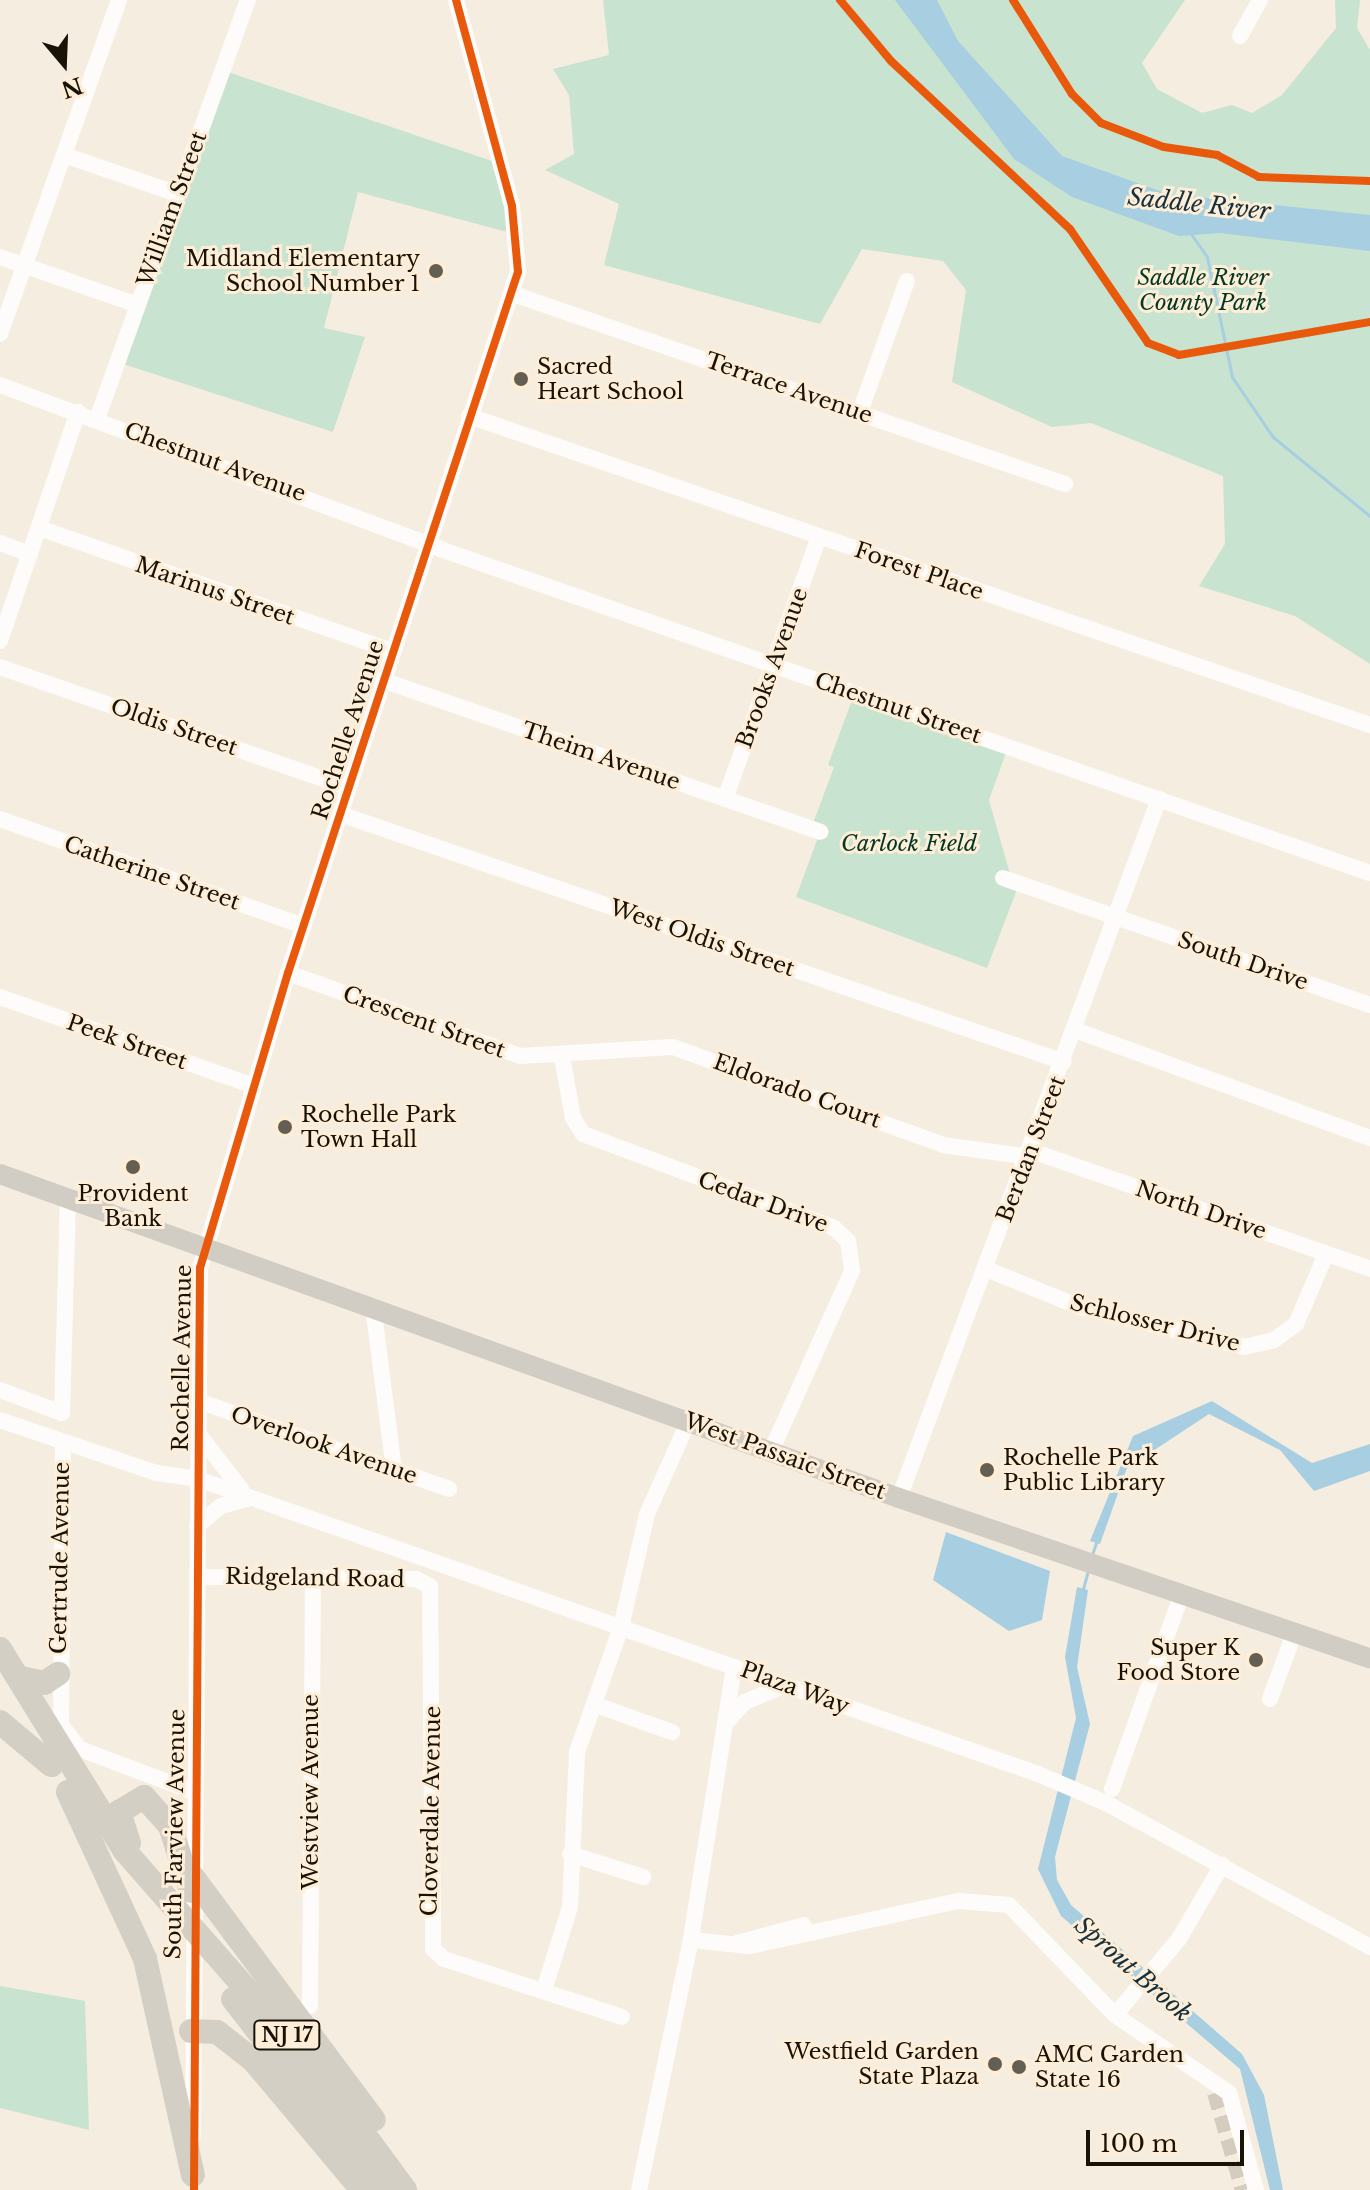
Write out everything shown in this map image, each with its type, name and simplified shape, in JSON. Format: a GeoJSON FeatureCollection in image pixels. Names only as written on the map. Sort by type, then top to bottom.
{"type":"FeatureCollection","features":[{"type":"Feature","properties":{"kind":"highway","name":"NJ 17"},"geometry":{"type":"LineString","coordinates":[[0,1649],[51,1765],[68,1792],[381,2190]]}},
{"type":"Feature","properties":{"kind":"highway"},"geometry":{"type":"LineString","coordinates":[[11,1676],[44,1683],[58,1674]]}},
{"type":"Feature","properties":{"kind":"highway"},"geometry":{"type":"LineString","coordinates":[[11,1676],[70,1742]]}},
{"type":"Feature","properties":{"kind":"highway","name":"NJ 17"},"geometry":{"type":"LineString","coordinates":[[11,1676],[94,1808],[156,1890],[314,2066],[405,2190]]}},
{"type":"Feature","properties":{"kind":"highway"},"geometry":{"type":"LineString","coordinates":[[0,1722],[51,1765]]}},
{"type":"Feature","properties":{"kind":"highway"},"geometry":{"type":"LineString","coordinates":[[68,1792],[145,1959],[193,2183]]}},
{"type":"Feature","properties":{"kind":"highway"},"geometry":{"type":"LineString","coordinates":[[156,1890],[118,1821],[133,1797],[161,1809],[192,1883],[334,2057],[417,2190]]}},
{"type":"Feature","properties":{"kind":"highway"},"geometry":{"type":"LineString","coordinates":[[191,2022],[217,2032],[253,2060],[362,2190]]}},
{"type":"Feature","properties":{"kind":"main road","name":"West Passaic Street"},"geometry":{"type":"LineString","coordinates":[[0,1174],[204,1244],[772,1449],[899,1498],[1370,1658]]}},
{"type":"Feature","properties":{"kind":"street"},"geometry":{"type":"LineString","coordinates":[[0,334],[119,0]]}},
{"type":"Feature","properties":{"kind":"street","name":"William Street"},"geometry":{"type":"LineString","coordinates":[[97,419],[248,0]]}},
{"type":"Feature","properties":{"kind":"street","name":"Rochelle Avenue"},"geometry":{"type":"LineString","coordinates":[[198,1479],[204,1244],[382,680],[469,416],[513,294],[518,235],[456,0]]}},
{"type":"Feature","properties":{"kind":"street"},"geometry":{"type":"LineString","coordinates":[[1240,36],[1260,0]]}},
{"type":"Feature","properties":{"kind":"street"},"geometry":{"type":"LineString","coordinates":[[64,155],[178,194]]}},
{"type":"Feature","properties":{"kind":"street"},"geometry":{"type":"LineString","coordinates":[[0,257],[138,305]]}},
{"type":"Feature","properties":{"kind":"street"},"geometry":{"type":"LineString","coordinates":[[860,412],[907,281]]}},
{"type":"Feature","properties":{"kind":"street","name":"Terrace Avenue"},"geometry":{"type":"LineString","coordinates":[[513,294],[1065,484]]}},
{"type":"Feature","properties":{"kind":"street","name":"Chestnut Avenue"},"geometry":{"type":"LineString","coordinates":[[0,385],[428,541]]}},
{"type":"Feature","properties":{"kind":"street"},"geometry":{"type":"LineString","coordinates":[[0,641],[78,412]]}},
{"type":"Feature","properties":{"kind":"street","name":"Forest Place"},"geometry":{"type":"LineString","coordinates":[[469,416],[1370,725]]}},
{"type":"Feature","properties":{"kind":"street","name":"Marinus Street"},"geometry":{"type":"LineString","coordinates":[[39,528],[392,651]]}},
{"type":"Feature","properties":{"kind":"street","name":"Brooks Avenue"},"geometry":{"type":"LineString","coordinates":[[725,799],[819,536]]}},
{"type":"Feature","properties":{"kind":"street","name":"Chestnut Street"},"geometry":{"type":"LineString","coordinates":[[428,541],[1370,873]]}},
{"type":"Feature","properties":{"kind":"street"},"geometry":{"type":"LineString","coordinates":[[0,543],[30,554]]}},
{"type":"Feature","properties":{"kind":"street","name":"Oldis Street"},"geometry":{"type":"LineString","coordinates":[[0,667],[349,788]]}},
{"type":"Feature","properties":{"kind":"street","name":"Theim Avenue"},"geometry":{"type":"LineString","coordinates":[[382,680],[820,832]]}},
{"type":"Feature","properties":{"kind":"street","name":"Berdan Street"},"geometry":{"type":"LineString","coordinates":[[899,1498],[1031,1154],[1159,799]]}},
{"type":"Feature","properties":{"kind":"street","name":"West Oldis Street"},"geometry":{"type":"LineString","coordinates":[[340,814],[1064,1062]]}},
{"type":"Feature","properties":{"kind":"street","name":"Catherine Street"},"geometry":{"type":"LineString","coordinates":[[0,819],[304,926]]}},
{"type":"Feature","properties":{"kind":"street","name":"South Drive"},"geometry":{"type":"LineString","coordinates":[[1003,878],[1370,1005]]}},
{"type":"Feature","properties":{"kind":"street","name":"Crescent Street"},"geometry":{"type":"LineString","coordinates":[[288,973],[520,1056],[562,1057]]}},
{"type":"Feature","properties":{"kind":"street","name":"Peek Street"},"geometry":{"type":"LineString","coordinates":[[0,997],[254,1086]]}},
{"type":"Feature","properties":{"kind":"street"},"geometry":{"type":"LineString","coordinates":[[1075,1030],[1370,1138]]}},
{"type":"Feature","properties":{"kind":"street","name":"Eldorado Court"},"geometry":{"type":"LineString","coordinates":[[562,1057],[635,1044],[673,1047],[943,1145],[1031,1154]]}},
{"type":"Feature","properties":{"kind":"street","name":"Cedar Drive"},"geometry":{"type":"LineString","coordinates":[[562,1057],[573,1118],[583,1134],[834,1228],[848,1241],[852,1271],[772,1449]]}},
{"type":"Feature","properties":{"kind":"street","name":"North Drive"},"geometry":{"type":"LineString","coordinates":[[1031,1154],[1370,1269]]}},
{"type":"Feature","properties":{"kind":"street"},"geometry":{"type":"LineString","coordinates":[[0,1390],[62,1413],[68,1197]]}},
{"type":"Feature","properties":{"kind":"street","name":"Schlosser Drive"},"geometry":{"type":"LineString","coordinates":[[986,1269],[1080,1307],[1244,1347],[1296,1324],[1326,1254]]}},
{"type":"Feature","properties":{"kind":"street"},"geometry":{"type":"LineString","coordinates":[[373,1306],[394,1470]]}},
{"type":"Feature","properties":{"kind":"street","name":"Overlook Avenue"},"geometry":{"type":"LineString","coordinates":[[198,1401],[449,1489]]}},
{"type":"Feature","properties":{"kind":"street","name":"Plaza Way"},"geometry":{"type":"LineString","coordinates":[[0,1420],[63,1443],[198,1479],[1049,1779],[1094,1798],[1370,1947]]}},
{"type":"Feature","properties":{"kind":"street"},"geometry":{"type":"LineString","coordinates":[[544,1990],[570,1907],[577,1752],[621,1627],[647,1514],[689,1420]]}},
{"type":"Feature","properties":{"kind":"street"},"geometry":{"type":"LineString","coordinates":[[198,1432],[217,1467],[252,1498]]}},
{"type":"Feature","properties":{"kind":"street","name":"Gertrude Avenue"},"geometry":{"type":"LineString","coordinates":[[63,1443],[58,1674],[70,1742]]}},
{"type":"Feature","properties":{"kind":"street","name":"South Farview Avenue"},"geometry":{"type":"LineString","coordinates":[[193,2183],[191,1791],[198,1479]]}},
{"type":"Feature","properties":{"kind":"street"},"geometry":{"type":"LineString","coordinates":[[197,1526],[221,1506],[252,1498]]}},
{"type":"Feature","properties":{"kind":"street","name":"Ridgeland Road"},"geometry":{"type":"LineString","coordinates":[[197,1577],[416,1579],[430,1586]]}},
{"type":"Feature","properties":{"kind":"street","name":"Westview Avenue"},"geometry":{"type":"LineString","coordinates":[[310,2006],[313,1579]]}},
{"type":"Feature","properties":{"kind":"street","name":"Cloverdale Avenue"},"geometry":{"type":"LineString","coordinates":[[430,1586],[429,1934],[444,1959],[622,2017]]}},
{"type":"Feature","properties":{"kind":"street"},"geometry":{"type":"LineString","coordinates":[[1112,1789],[1182,1593]]}},
{"type":"Feature","properties":{"kind":"street"},"geometry":{"type":"LineString","coordinates":[[1270,1699],[1295,1631]]}},
{"type":"Feature","properties":{"kind":"street"},"geometry":{"type":"LineString","coordinates":[[639,2190],[691,1940],[734,1667]]}},
{"type":"Feature","properties":{"kind":"street"},"geometry":{"type":"LineString","coordinates":[[724,1726],[745,1702],[785,1685]]}},
{"type":"Feature","properties":{"kind":"street"},"geometry":{"type":"LineString","coordinates":[[596,1705],[672,1732]]}},
{"type":"Feature","properties":{"kind":"street"},"geometry":{"type":"LineString","coordinates":[[70,1742],[191,1791]]}},
{"type":"Feature","properties":{"kind":"street"},"geometry":{"type":"LineString","coordinates":[[570,1854],[643,1877]]}},
{"type":"Feature","properties":{"kind":"street"},"geometry":{"type":"LineString","coordinates":[[1115,2015],[1154,1969],[1222,1865]]}},
{"type":"Feature","properties":{"kind":"street"},"geometry":{"type":"LineString","coordinates":[[691,1940],[737,1943],[782,1940],[827,1926],[998,1901],[1023,1914],[1115,2015],[1195,2068],[1235,2102],[1256,2190]]}},
{"type":"Feature","properties":{"kind":"street"},"geometry":{"type":"LineString","coordinates":[[1195,2068],[1215,2093]]}},
{"type":"Feature","properties":{"kind":"green space","name":"Saddle River County Park"},"geometry":{"type":"Polygon","coordinates":[[[603,0],[1185,0],[1142,63],[1157,89],[1202,113],[1232,105],[1252,113],[1282,95],[1336,28],[1335,0],[1360,0],[1357,28],[1370,50],[1370,664],[1295,616],[1199,586],[1225,544],[1223,476],[1091,423],[1052,427],[952,382],[966,290],[943,261],[862,249],[820,324],[604,265],[619,204],[545,170],[574,154],[569,95],[553,69],[609,55],[603,0]]]}},
{"type":"Feature","properties":{"kind":"green space"},"geometry":{"type":"Polygon","coordinates":[[[222,70],[501,164],[518,235],[358,192],[324,328],[365,337],[333,432],[117,362],[222,70]]]}},
{"type":"Feature","properties":{"kind":"green space","name":"Carlock Field"},"geometry":{"type":"Polygon","coordinates":[[[855,692],[1008,747],[989,800],[1012,881],[1019,884],[987,968],[796,897],[820,832],[811,829],[834,767],[828,765],[855,692]]]}},
{"type":"Feature","properties":{"kind":"green space"},"geometry":{"type":"Polygon","coordinates":[[[0,1986],[85,2001],[89,2130],[0,2108],[0,1986]]]}},
{"type":"Feature","properties":{"kind":"water","name":"Saddle River"},"geometry":{"type":"Polygon","coordinates":[[[895,0],[937,0],[958,41],[1062,156],[1168,194],[1370,215],[1370,251],[1220,233],[1179,236],[1072,197],[1014,159],[895,0]]]}},
{"type":"Feature","properties":{"kind":"water"},"geometry":{"type":"Polygon","coordinates":[[[1212,1401],[1312,1463],[1370,1444],[1370,1471],[1314,1491],[1280,1450],[1209,1414],[1127,1468],[1100,1544],[1090,1541],[1133,1436],[1212,1401]]]}},
{"type":"Feature","properties":{"kind":"water"},"geometry":{"type":"Polygon","coordinates":[[[946,1532],[1050,1571],[1042,1620],[1009,1631],[933,1580],[946,1532]]]}},
{"type":"Feature","properties":{"kind":"water"},"geometry":{"type":"Polygon","coordinates":[[[1077,1587],[1088,1590],[1077,1667],[1090,1724],[1055,1857],[1057,1880],[1071,1905],[1242,2054],[1264,2095],[1283,2190],[1270,2190],[1240,2069],[1061,1916],[1038,1869],[1076,1718],[1065,1657],[1077,1587]]]}},
{"type":"Feature","properties":{"kind":"waterway","name":"Sprout Brook"},"geometry":{"type":"LineString","coordinates":[[1191,234],[1207,257],[1232,377],[1273,437],[1370,516]]}},
{"type":"Feature","properties":{"kind":"waterway","name":"Sprout Brook"},"geometry":{"type":"LineString","coordinates":[[1092,1555],[1096,1543]]}},
{"type":"Feature","properties":{"kind":"waterway","name":"Sprout Brook"},"geometry":{"type":"LineString","coordinates":[[1083,1589],[1088,1570]]}},
{"type":"Feature","properties":{"kind":"tunnel"},"geometry":{"type":"LineString","coordinates":[[1215,2093],[1243,2190]]}},
{"type":"Feature","properties":{"kind":"cycle path"},"geometry":{"type":"LineString","coordinates":[[194,2190],[200,1268],[288,973],[518,272],[512,206],[456,0]]}},
{"type":"Feature","properties":{"kind":"cycle path"},"geometry":{"type":"LineString","coordinates":[[840,0],[891,61],[1070,229],[1148,343],[1179,355],[1370,322]]}},
{"type":"Feature","properties":{"kind":"cycle path"},"geometry":{"type":"LineString","coordinates":[[1013,0],[1072,94],[1101,123],[1164,147],[1217,155],[1259,177],[1370,181]]}},
{"type":"Feature","properties":{"kind":"place","name":"Midland Elementary School Number 1"},"geometry":{"type":"Point","coordinates":[436,271]}},
{"type":"Feature","properties":{"kind":"place","name":"Sacred Heart School"},"geometry":{"type":"Point","coordinates":[521,379]}},
{"type":"Feature","properties":{"kind":"place","name":"Rochelle Park Town Hall"},"geometry":{"type":"Point","coordinates":[285,1127]}},
{"type":"Feature","properties":{"kind":"place","name":"Provident Bank"},"geometry":{"type":"Point","coordinates":[133,1167]}},
{"type":"Feature","properties":{"kind":"place","name":"Rochelle Park Public Library"},"geometry":{"type":"Point","coordinates":[987,1470]}},
{"type":"Feature","properties":{"kind":"place","name":"Super K Food Store"},"geometry":{"type":"Point","coordinates":[1256,1660]}},
{"type":"Feature","properties":{"kind":"place","name":"Westfield Garden State Plaza"},"geometry":{"type":"Point","coordinates":[995,2064]}},
{"type":"Feature","properties":{"kind":"place","name":"AMC Garden State 16"},"geometry":{"type":"Point","coordinates":[1019,2067]}}]}
